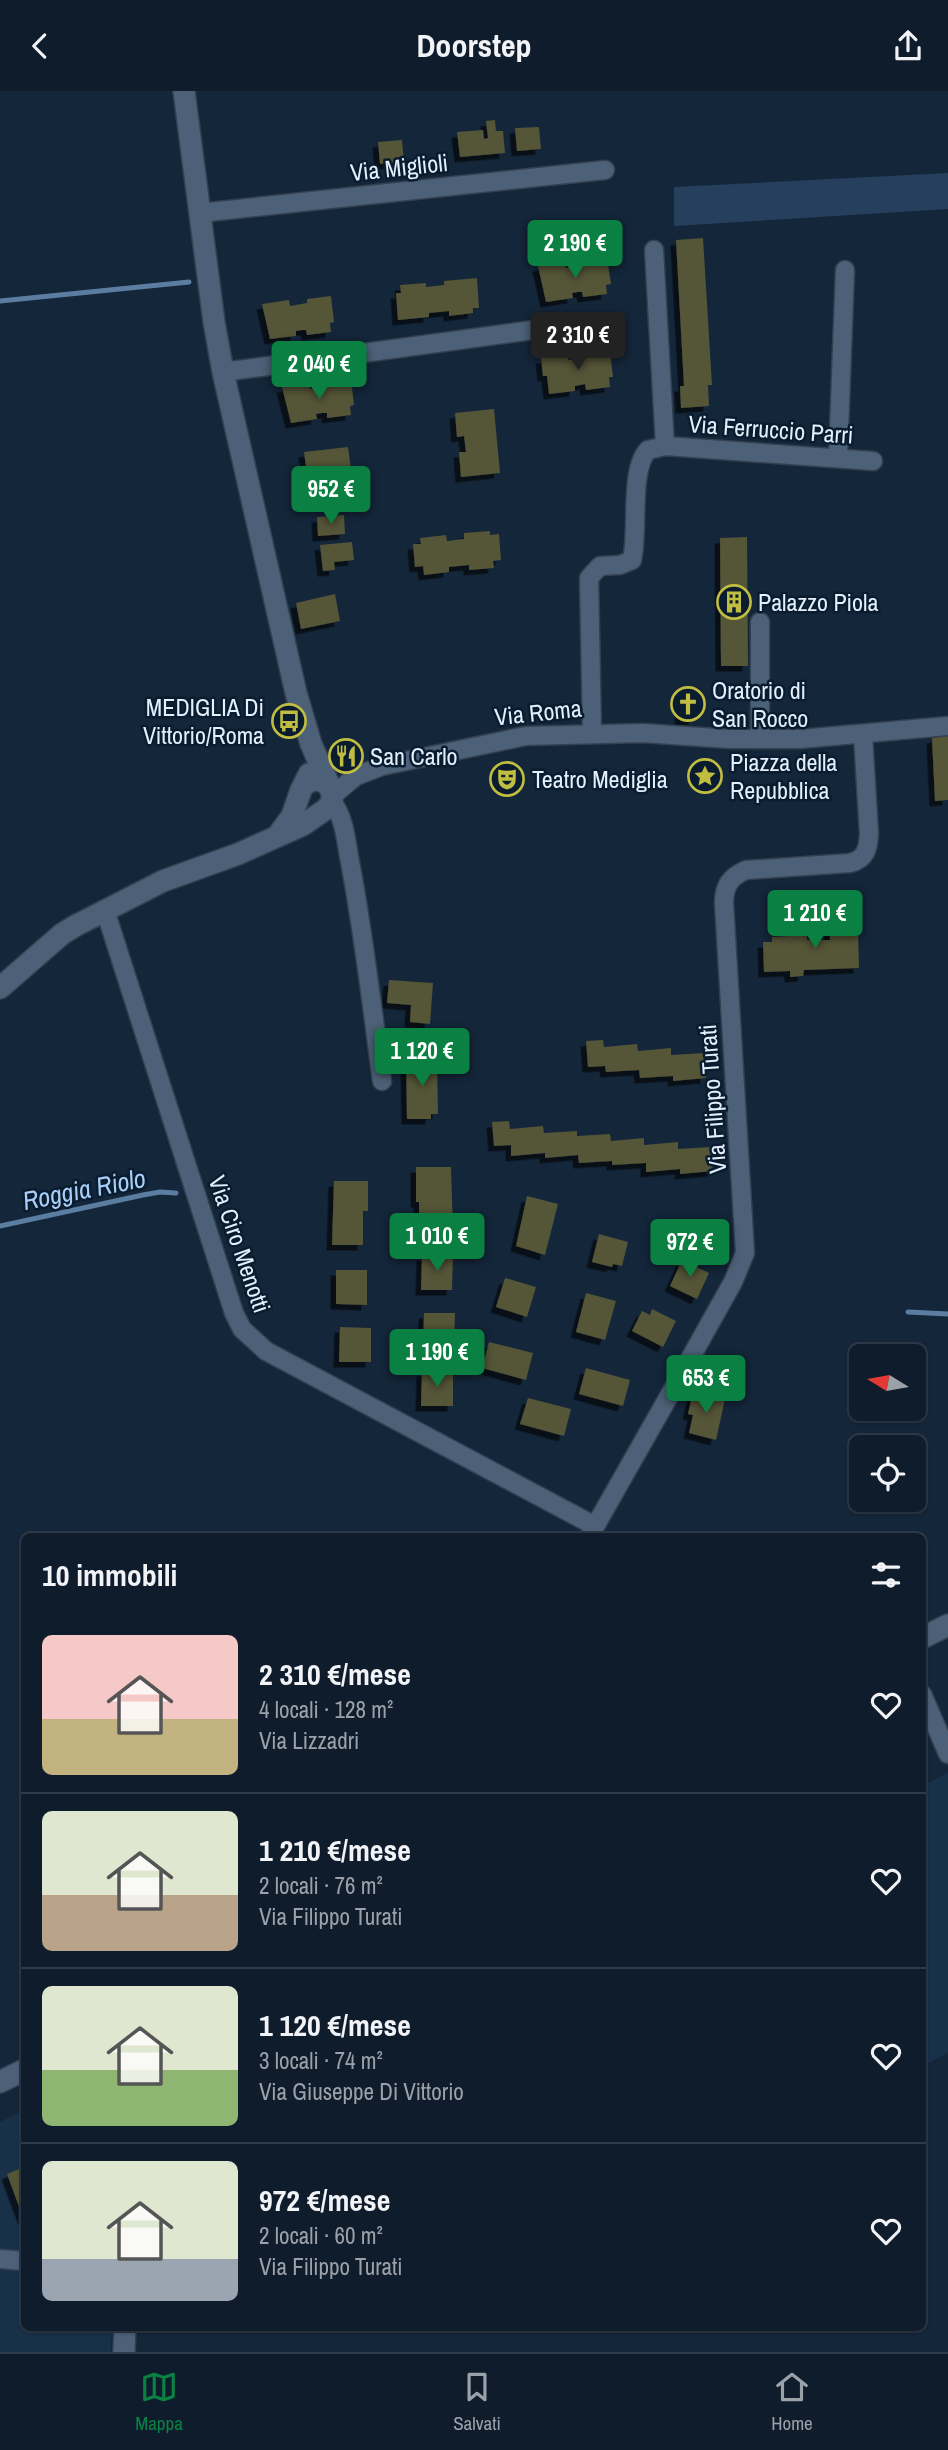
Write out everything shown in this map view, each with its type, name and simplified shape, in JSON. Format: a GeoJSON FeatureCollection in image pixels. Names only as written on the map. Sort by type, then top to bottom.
{"type":"FeatureCollection","features":[{"type":"Feature","properties":{"kind":"street"},"geometry":{"type":"LineString","coordinates":[[184,91],[223,372],[293,680],[311,744],[330,799],[342,822],[355,888],[382,1081]]}},
{"type":"Feature","properties":{"kind":"street","name":"Via Miglioli"},"geometry":{"type":"LineString","coordinates":[[200,213],[605,170]]}},
{"type":"Feature","properties":{"kind":"street","name":"Via Ferruccio Parri"},"geometry":{"type":"LineString","coordinates":[[654,250],[665,446]]}},
{"type":"Feature","properties":{"kind":"street"},"geometry":{"type":"LineString","coordinates":[[838,457],[845,270]]}},
{"type":"Feature","properties":{"kind":"street"},"geometry":{"type":"LineString","coordinates":[[223,372],[585,323]]}},
{"type":"Feature","properties":{"kind":"street","name":"Via Ferruccio Parri"},"geometry":{"type":"LineString","coordinates":[[592,733],[590,578],[600,566],[620,565],[632,560],[636,547],[638,467],[648,450],[665,446],[873,461]]}},
{"type":"Feature","properties":{"kind":"street"},"geometry":{"type":"LineString","coordinates":[[760,622],[760,739]]}},
{"type":"Feature","properties":{"kind":"street","name":"Via Roma"},"geometry":{"type":"LineString","coordinates":[[0,988],[62,934],[163,881],[238,854],[303,825],[356,776],[406,760],[526,736],[643,733],[760,739],[863,735],[948,726]]}},
{"type":"Feature","properties":{"kind":"street","name":"Via Filippo Turati"},"geometry":{"type":"LineString","coordinates":[[592,1531],[720,1304],[745,1253],[724,904],[726,887],[733,878],[746,870],[850,863],[863,857],[867,850],[869,834],[863,735]]}},
{"type":"Feature","properties":{"kind":"street"},"geometry":{"type":"LineString","coordinates":[[278,835],[292,816],[310,769],[311,744]]}},
{"type":"Feature","properties":{"kind":"street"},"geometry":{"type":"LineString","coordinates":[[311,781],[325,782],[330,799],[315,813],[307,810],[301,803],[302,790],[311,781]]}},
{"type":"Feature","properties":{"kind":"street","name":"Via Ciro Menotti"},"geometry":{"type":"LineString","coordinates":[[105,910],[234,1313],[242,1329],[266,1351],[592,1531]]}},
{"type":"Feature","properties":{"kind":"street"},"geometry":{"type":"LineString","coordinates":[[926,1635],[948,1625]]}},
{"type":"Feature","properties":{"kind":"street"},"geometry":{"type":"LineString","coordinates":[[926,1703],[948,1754]]}},
{"type":"Feature","properties":{"kind":"street"},"geometry":{"type":"LineString","coordinates":[[0,2082],[21,2072]]}},
{"type":"Feature","properties":{"kind":"street"},"geometry":{"type":"LineString","coordinates":[[0,2259],[21,2261]]}},
{"type":"Feature","properties":{"kind":"street"},"geometry":{"type":"LineString","coordinates":[[124,2352],[125,2331]]}},
{"type":"Feature","properties":{"kind":"shaded area"},"geometry":{"type":"Polygon","coordinates":[[[948,173],[948,209],[674,226],[674,187],[948,173]]]}},
{"type":"Feature","properties":{"kind":"shaded area"},"geometry":{"type":"Polygon","coordinates":[[[948,1773],[948,2053],[926,2064],[926,1784],[948,1773]]]}},
{"type":"Feature","properties":{"kind":"shaded area"},"geometry":{"type":"Polygon","coordinates":[[[21,2112],[21,2331],[112,2331],[111,2352],[0,2352],[0,2122],[21,2112]]]}},
{"type":"Feature","properties":{"kind":"building"},"geometry":{"type":"Polygon","coordinates":[[[495,120],[496,131],[503,131],[505,153],[460,157],[457,132],[483,130],[484,139],[488,138],[486,121],[495,120]]]}},
{"type":"Feature","properties":{"kind":"building"},"geometry":{"type":"Polygon","coordinates":[[[539,127],[541,149],[517,151],[515,128],[539,127]]]}},
{"type":"Feature","properties":{"kind":"building"},"geometry":{"type":"Polygon","coordinates":[[[402,140],[404,162],[380,164],[378,142],[402,140]]]}},
{"type":"Feature","properties":{"kind":"building"},"geometry":{"type":"Polygon","coordinates":[[[703,238],[712,385],[708,385],[709,406],[681,408],[680,386],[684,386],[676,240],[703,238]]]}},
{"type":"Feature","properties":{"kind":"building"},"geometry":{"type":"Polygon","coordinates":[[[607,258],[611,284],[606,285],[607,294],[583,297],[582,292],[578,292],[572,293],[573,298],[546,302],[538,266],[565,262],[566,268],[584,265],[583,261],[607,258]]]}},
{"type":"Feature","properties":{"kind":"building"},"geometry":{"type":"Polygon","coordinates":[[[477,278],[479,308],[473,308],[473,313],[449,316],[449,311],[429,313],[429,317],[398,320],[396,293],[401,293],[400,285],[426,283],[426,287],[444,285],[444,281],[477,278]]]}},
{"type":"Feature","properties":{"kind":"building"},"geometry":{"type":"Polygon","coordinates":[[[331,296],[334,322],[330,323],[331,332],[307,335],[306,330],[302,330],[296,331],[296,336],[270,339],[262,304],[289,300],[290,306],[307,303],[307,299],[331,296]]]}},
{"type":"Feature","properties":{"kind":"building"},"geometry":{"type":"Polygon","coordinates":[[[610,351],[613,377],[609,377],[610,387],[586,390],[585,384],[575,386],[575,391],[549,394],[541,358],[568,355],[568,360],[610,351]]]}},
{"type":"Feature","properties":{"kind":"building"},"geometry":{"type":"Polygon","coordinates":[[[351,379],[354,405],[350,406],[351,415],[327,418],[327,413],[322,413],[316,414],[317,419],[291,423],[282,387],[309,383],[310,389],[327,386],[327,382],[351,379]]]}},
{"type":"Feature","properties":{"kind":"building"},"geometry":{"type":"Polygon","coordinates":[[[494,409],[500,473],[461,477],[459,452],[466,452],[464,436],[457,437],[455,413],[494,409]]]}},
{"type":"Feature","properties":{"kind":"building"},"geometry":{"type":"Polygon","coordinates":[[[348,447],[351,469],[343,470],[345,486],[309,490],[304,452],[348,447]]]}},
{"type":"Feature","properties":{"kind":"building"},"geometry":{"type":"Polygon","coordinates":[[[344,515],[345,534],[318,536],[317,517],[344,515]]]}},
{"type":"Feature","properties":{"kind":"building"},"geometry":{"type":"Polygon","coordinates":[[[490,531],[490,535],[499,534],[501,560],[493,561],[494,568],[469,570],[469,565],[449,567],[449,572],[424,575],[423,566],[415,567],[413,544],[421,544],[420,538],[446,535],[447,541],[464,539],[464,533],[490,531]]]}},
{"type":"Feature","properties":{"kind":"building","name":"Palazzo Piola"},"geometry":{"type":"Polygon","coordinates":[[[747,537],[748,666],[721,666],[720,538],[747,537]]]}},
{"type":"Feature","properties":{"kind":"building"},"geometry":{"type":"Polygon","coordinates":[[[352,542],[354,560],[334,562],[335,570],[323,571],[320,545],[352,542]]]}},
{"type":"Feature","properties":{"kind":"building"},"geometry":{"type":"Polygon","coordinates":[[[335,594],[340,621],[301,629],[296,603],[335,594]]]}},
{"type":"Feature","properties":{"kind":"building","name":"Oratorio di San Rocco"},"geometry":{"type":"Polygon","coordinates":[[[682,689],[696,690],[694,720],[680,719],[682,689]]]}},
{"type":"Feature","properties":{"kind":"building"},"geometry":{"type":"Polygon","coordinates":[[[948,735],[948,800],[935,801],[932,738],[948,735]]]}},
{"type":"Feature","properties":{"kind":"building"},"geometry":{"type":"Polygon","coordinates":[[[852,912],[852,928],[858,928],[859,968],[804,970],[803,976],[790,977],[790,971],[764,972],[763,942],[772,942],[772,937],[807,935],[807,940],[830,940],[829,913],[852,912]]]}},
{"type":"Feature","properties":{"kind":"building"},"geometry":{"type":"Polygon","coordinates":[[[389,980],[433,983],[430,1024],[410,1022],[411,1005],[387,1003],[389,980]]]}},
{"type":"Feature","properties":{"kind":"building"},"geometry":{"type":"Polygon","coordinates":[[[603,1040],[604,1047],[637,1044],[638,1051],[671,1048],[671,1055],[705,1053],[706,1078],[673,1081],[673,1076],[640,1078],[639,1070],[606,1072],[605,1066],[588,1067],[586,1041],[603,1040]]]}},
{"type":"Feature","properties":{"kind":"building"},"geometry":{"type":"Polygon","coordinates":[[[430,1057],[430,1062],[437,1062],[438,1114],[431,1114],[431,1119],[407,1119],[406,1058],[430,1057]]]}},
{"type":"Feature","properties":{"kind":"building"},"geometry":{"type":"Polygon","coordinates":[[[509,1121],[510,1129],[543,1126],[544,1133],[577,1131],[577,1136],[610,1134],[611,1141],[644,1138],[644,1145],[678,1142],[678,1149],[711,1147],[713,1171],[680,1174],[680,1169],[646,1172],[646,1163],[579,1163],[578,1155],[545,1158],[545,1153],[511,1156],[511,1145],[494,1146],[492,1122],[509,1121]]]}},
{"type":"Feature","properties":{"kind":"building"},"geometry":{"type":"Polygon","coordinates":[[[416,1167],[451,1167],[453,1231],[419,1231],[416,1167]]]}},
{"type":"Feature","properties":{"kind":"building"},"geometry":{"type":"Polygon","coordinates":[[[334,1181],[368,1181],[368,1211],[363,1211],[363,1245],[332,1245],[334,1181]]]}},
{"type":"Feature","properties":{"kind":"building"},"geometry":{"type":"Polygon","coordinates":[[[527,1196],[558,1204],[545,1255],[516,1246],[527,1196]]]}},
{"type":"Feature","properties":{"kind":"building"},"geometry":{"type":"Polygon","coordinates":[[[599,1234],[628,1242],[622,1266],[613,1264],[612,1267],[592,1262],[599,1234]]]}},
{"type":"Feature","properties":{"kind":"building"},"geometry":{"type":"Polygon","coordinates":[[[422,1255],[453,1255],[452,1290],[421,1290],[422,1255]]]}},
{"type":"Feature","properties":{"kind":"building"},"geometry":{"type":"Polygon","coordinates":[[[682,1260],[709,1273],[697,1299],[670,1286],[682,1260]]]}},
{"type":"Feature","properties":{"kind":"building"},"geometry":{"type":"Polygon","coordinates":[[[336,1270],[367,1270],[367,1305],[336,1304],[336,1270]]]}},
{"type":"Feature","properties":{"kind":"building"},"geometry":{"type":"Polygon","coordinates":[[[505,1278],[536,1287],[527,1317],[496,1307],[505,1278]]]}},
{"type":"Feature","properties":{"kind":"building"},"geometry":{"type":"Polygon","coordinates":[[[586,1293],[616,1301],[605,1340],[576,1332],[586,1293]]]}},
{"type":"Feature","properties":{"kind":"building"},"geometry":{"type":"Polygon","coordinates":[[[652,1309],[676,1321],[663,1347],[632,1331],[642,1311],[650,1315],[652,1309]]]}},
{"type":"Feature","properties":{"kind":"building"},"geometry":{"type":"Polygon","coordinates":[[[424,1313],[455,1313],[454,1348],[423,1348],[424,1313]]]}},
{"type":"Feature","properties":{"kind":"building"},"geometry":{"type":"Polygon","coordinates":[[[340,1327],[371,1328],[371,1362],[339,1362],[340,1327]]]}},
{"type":"Feature","properties":{"kind":"building"},"geometry":{"type":"Polygon","coordinates":[[[489,1342],[533,1353],[526,1380],[482,1368],[489,1342]]]}},
{"type":"Feature","properties":{"kind":"building"},"geometry":{"type":"Polygon","coordinates":[[[586,1368],[630,1380],[623,1406],[579,1394],[586,1368]]]}},
{"type":"Feature","properties":{"kind":"building"},"geometry":{"type":"Polygon","coordinates":[[[422,1371],[453,1372],[453,1406],[421,1406],[422,1371]]]}},
{"type":"Feature","properties":{"kind":"building"},"geometry":{"type":"Polygon","coordinates":[[[693,1392],[725,1399],[716,1440],[689,1433],[693,1415],[688,1414],[693,1392]]]}},
{"type":"Feature","properties":{"kind":"building"},"geometry":{"type":"Polygon","coordinates":[[[528,1398],[571,1409],[564,1436],[520,1424],[528,1398]]]}},
{"type":"Feature","properties":{"kind":"building"},"geometry":{"type":"Polygon","coordinates":[[[21,2168],[21,2212],[7,2174],[21,2168]]]}},
{"type":"Feature","properties":{"kind":"waterway"},"geometry":{"type":"LineString","coordinates":[[0,301],[189,282]]}},
{"type":"Feature","properties":{"kind":"waterway","name":"Roggia Riolo"},"geometry":{"type":"LineString","coordinates":[[0,1226],[143,1195],[176,1193]]}},
{"type":"Feature","properties":{"kind":"waterway","name":"Roggia Riolo"},"geometry":{"type":"LineString","coordinates":[[908,1312],[948,1314]]}},
{"type":"Feature","properties":{"kind":"place","name":"Palazzo Piola"},"geometry":{"type":"Point","coordinates":[734,602]}},
{"type":"Feature","properties":{"kind":"place","name":"Oratorio di San Rocco"},"geometry":{"type":"Point","coordinates":[688,704]}},
{"type":"Feature","properties":{"kind":"place","name":"MEDIGLIA Di Vittorio/Roma"},"geometry":{"type":"Point","coordinates":[289,721]}},
{"type":"Feature","properties":{"kind":"place","name":"San Carlo"},"geometry":{"type":"Point","coordinates":[346,756]}},
{"type":"Feature","properties":{"kind":"place","name":"Piazza della Repubblica"},"geometry":{"type":"Point","coordinates":[705,776]}},
{"type":"Feature","properties":{"kind":"place","name":"Teatro Mediglia"},"geometry":{"type":"Point","coordinates":[507,779]}}]}
